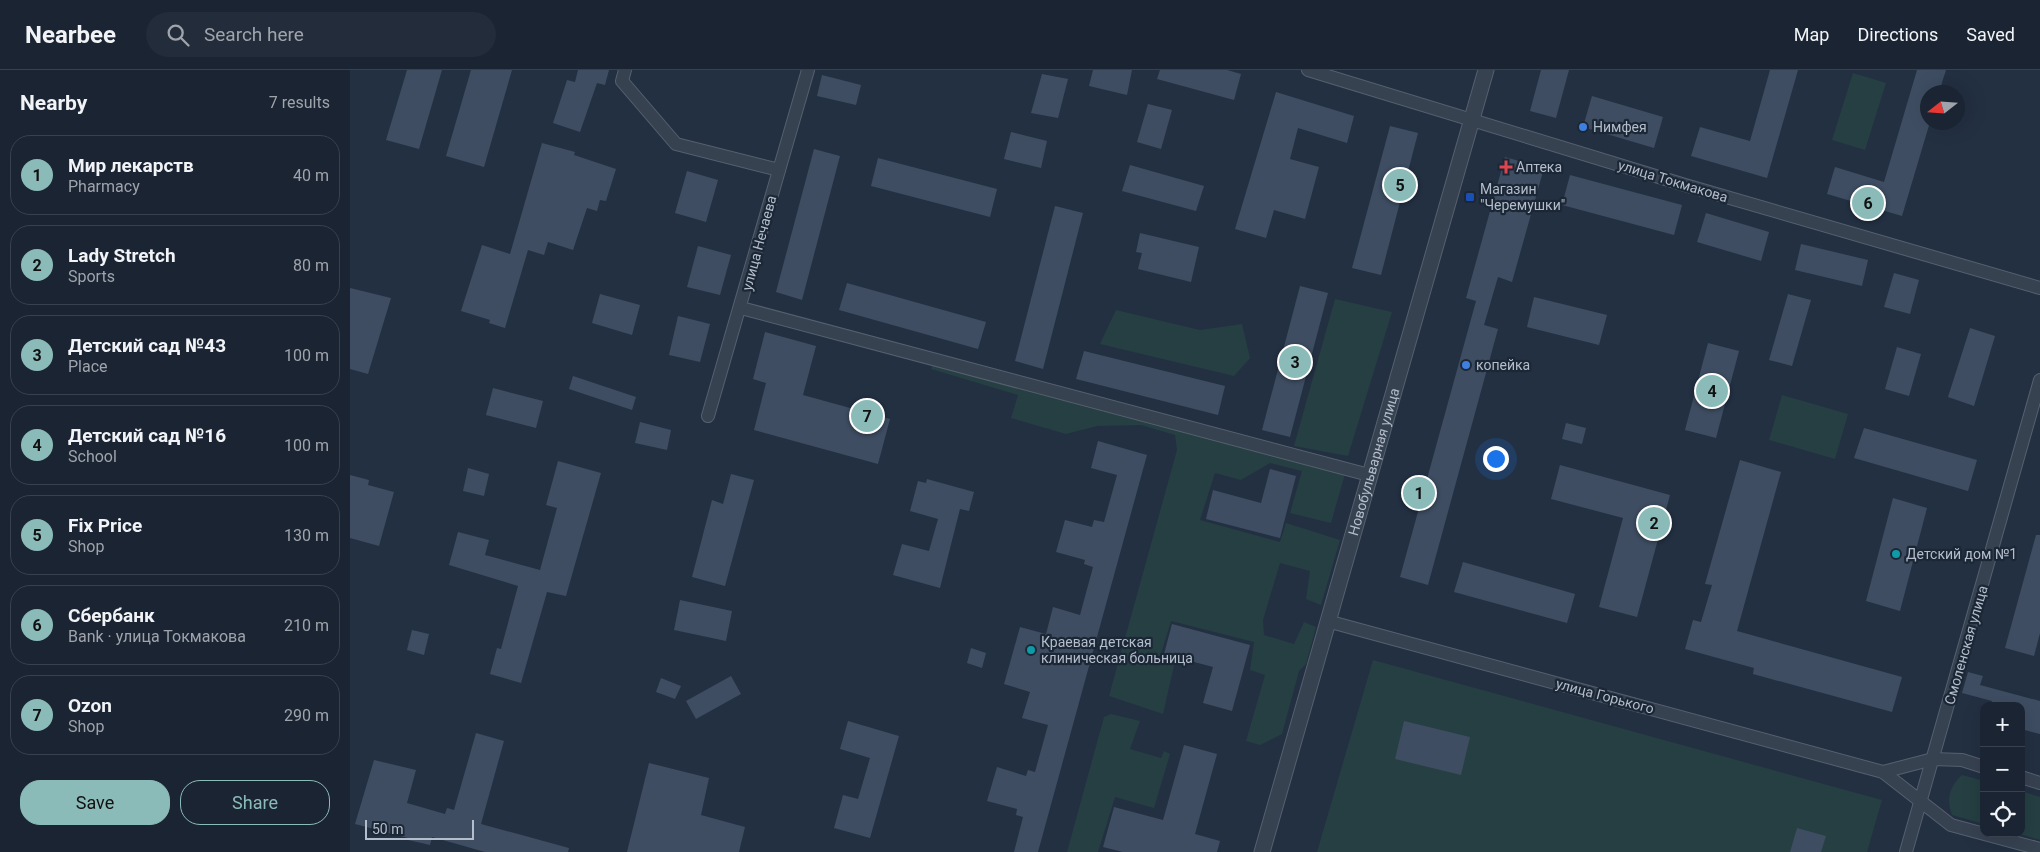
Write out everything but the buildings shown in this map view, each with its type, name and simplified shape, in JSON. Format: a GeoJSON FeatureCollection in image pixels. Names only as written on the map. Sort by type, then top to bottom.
{"type":"FeatureCollection","features":[{"type":"Feature","properties":{"kind":"street"},"geometry":{"type":"LineString","coordinates":[[625,70],[622,81],[676,144],[779,170]]}},
{"type":"Feature","properties":{"kind":"street","name":"улица Нечаева"},"geometry":{"type":"LineString","coordinates":[[708,416],[741,308],[808,70]]}},
{"type":"Feature","properties":{"kind":"street","name":"улица Токмакова"},"geometry":{"type":"LineString","coordinates":[[1308,70],[1691,187],[2040,288]]}},
{"type":"Feature","properties":{"kind":"street","name":"Новобульварная улица"},"geometry":{"type":"LineString","coordinates":[[1262,852],[1486,70]]}},
{"type":"Feature","properties":{"kind":"street"},"geometry":{"type":"LineString","coordinates":[[741,308],[1369,475]]}},
{"type":"Feature","properties":{"kind":"street","name":"Смоленская улица"},"geometry":{"type":"LineString","coordinates":[[1906,852],[2040,380]]}},
{"type":"Feature","properties":{"kind":"street","name":"улица Горького"},"geometry":{"type":"LineString","coordinates":[[1327,621],[1883,772],[1951,825],[2040,849]]}},
{"type":"Feature","properties":{"kind":"street","name":"улица Горького"},"geometry":{"type":"LineString","coordinates":[[1883,772],[1933,759],[1962,760],[1980,765]]}},
{"type":"Feature","properties":{"kind":"street"},"geometry":{"type":"LineString","coordinates":[[2025,778],[2040,782]]}},
{"type":"Feature","properties":{"kind":"green space"},"geometry":{"type":"Polygon","coordinates":[[[1853,73],[1886,83],[1865,150],[1832,140],[1853,73]]]}},
{"type":"Feature","properties":{"kind":"green space"},"geometry":{"type":"Polygon","coordinates":[[[1335,299],[1392,312],[1348,456],[1294,446],[1335,299]]]}},
{"type":"Feature","properties":{"kind":"green space"},"geometry":{"type":"Polygon","coordinates":[[[1116,310],[1200,330],[1242,324],[1250,358],[1234,376],[1100,344],[1116,310]]]}},
{"type":"Feature","properties":{"kind":"green space"},"geometry":{"type":"Polygon","coordinates":[[[933,363],[1345,474],[1331,523],[1290,513],[1302,471],[1270,463],[1241,480],[1215,473],[1200,520],[1280,542],[1286,523],[1340,540],[1321,605],[1306,599],[1310,571],[1280,563],[1263,620],[1264,635],[1294,644],[1304,622],[1316,627],[1306,664],[1299,671],[1282,734],[1260,745],[1246,741],[1265,675],[1250,670],[1254,642],[1171,621],[1160,657],[1175,661],[1163,714],[1109,696],[1177,450],[1175,435],[1141,425],[1097,426],[1066,434],[1011,418],[1018,395],[931,369],[933,363]]]}},
{"type":"Feature","properties":{"kind":"green space"},"geometry":{"type":"Polygon","coordinates":[[[1782,395],[1848,414],[1835,459],[1769,440],[1782,395]]]}},
{"type":"Feature","properties":{"kind":"green space"},"geometry":{"type":"Polygon","coordinates":[[[1373,660],[1882,800],[1867,852],[1317,852],[1373,660]]]}},
{"type":"Feature","properties":{"kind":"green space"},"geometry":{"type":"Polygon","coordinates":[[[1111,714],[1140,721],[1130,749],[1161,758],[1164,751],[1170,754],[1154,808],[1115,797],[1098,852],[1067,852],[1104,717],[1111,714]]]}},
{"type":"Feature","properties":{"kind":"green space"},"geometry":{"type":"Polygon","coordinates":[[[1962,775],[1980,780],[1980,823],[1952,815],[1949,798],[1954,784],[1962,775]]]}},
{"type":"Feature","properties":{"kind":"green space"},"geometry":{"type":"Polygon","coordinates":[[[2025,792],[2040,797],[2040,840],[2025,836],[2025,792]]]}},
{"type":"Feature","properties":{"kind":"place","name":"Нимфея"},"geometry":{"type":"Point","coordinates":[1583,127]}},
{"type":"Feature","properties":{"kind":"place","name":"Аптека"},"geometry":{"type":"Point","coordinates":[1506,167]}},
{"type":"Feature","properties":{"kind":"place","name":"Fix Price"},"geometry":{"type":"Point","coordinates":[1400,185]}},
{"type":"Feature","properties":{"kind":"place","name":"Магазин \"Черемушки\""},"geometry":{"type":"Point","coordinates":[1470,197]}},
{"type":"Feature","properties":{"kind":"place","name":"Сбербанк"},"geometry":{"type":"Point","coordinates":[1868,203]}},
{"type":"Feature","properties":{"kind":"place","name":"Детский сад №43"},"geometry":{"type":"Point","coordinates":[1295,362]}},
{"type":"Feature","properties":{"kind":"place","name":"копейка"},"geometry":{"type":"Point","coordinates":[1466,365]}},
{"type":"Feature","properties":{"kind":"place","name":"Детский сад №16"},"geometry":{"type":"Point","coordinates":[1712,391]}},
{"type":"Feature","properties":{"kind":"place","name":"Ozon"},"geometry":{"type":"Point","coordinates":[867,416]}},
{"type":"Feature","properties":{"kind":"place","name":"Мир лекарств"},"geometry":{"type":"Point","coordinates":[1419,493]}},
{"type":"Feature","properties":{"kind":"place","name":"Lady Stretch"},"geometry":{"type":"Point","coordinates":[1654,523]}},
{"type":"Feature","properties":{"kind":"place","name":"Детский дом №1"},"geometry":{"type":"Point","coordinates":[1896,554]}},
{"type":"Feature","properties":{"kind":"place","name":"Краевая детская клиническая больница"},"geometry":{"type":"Point","coordinates":[1031,650]}}]}
